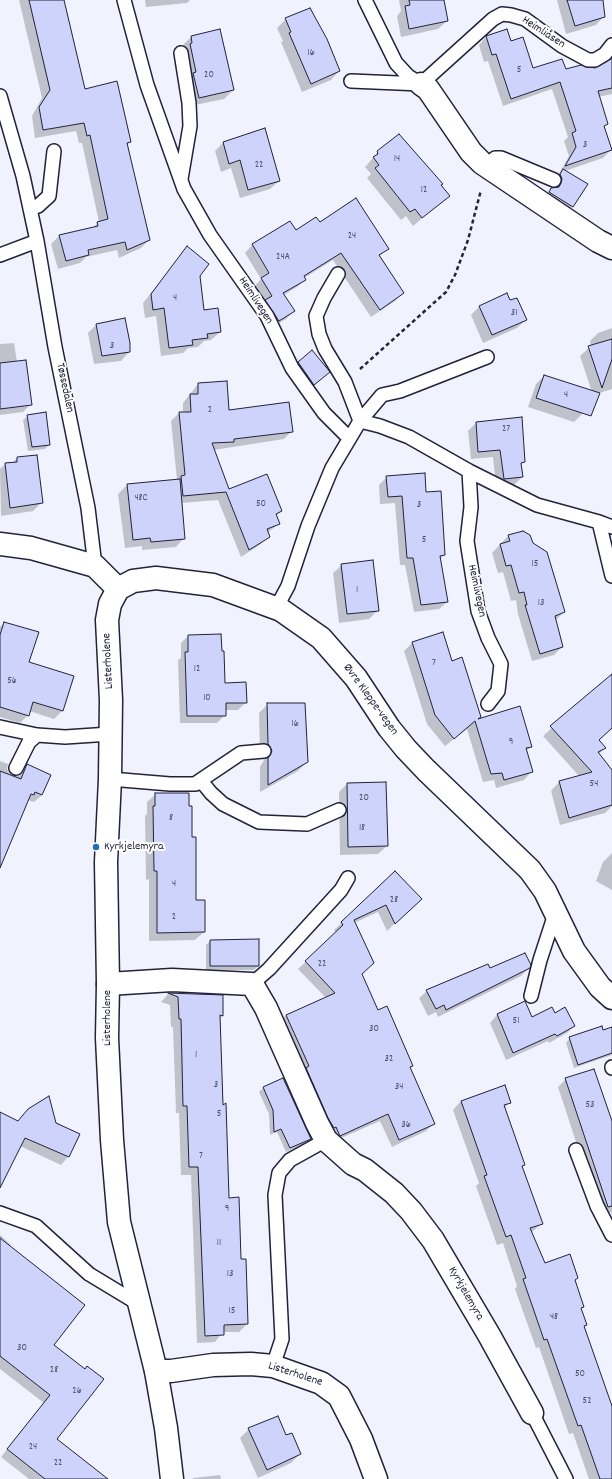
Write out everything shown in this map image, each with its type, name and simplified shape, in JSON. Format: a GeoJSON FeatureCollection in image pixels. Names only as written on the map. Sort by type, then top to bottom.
{"type":"FeatureCollection","features":[{"type":"Feature","properties":{"kind":"street"},"geometry":{"type":"LineString","coordinates":[[420,84],[428,89],[471,152],[488,167],[607,242]]}},
{"type":"Feature","properties":{"kind":"street"},"geometry":{"type":"LineString","coordinates":[[0,544],[31,548],[95,566],[118,589]]}},
{"type":"Feature","properties":{"kind":"street","name":"Øvre Kleppe-vegen"},"geometry":{"type":"LineString","coordinates":[[118,589],[133,581],[156,578],[212,585],[281,610],[321,638],[356,678],[389,728],[406,749],[530,870],[545,891],[555,914],[584,966],[600,988],[612,998]]}},
{"type":"Feature","properties":{"kind":"street","name":"Listerholene"},"geometry":{"type":"LineString","coordinates":[[118,589],[110,604],[107,620],[111,700],[110,779],[106,862],[108,984],[107,1038],[116,1193],[119,1222],[156,1371],[166,1428],[172,1479]]}},
{"type":"Feature","properties":{"kind":"street"},"geometry":{"type":"LineString","coordinates":[[108,984],[172,980],[252,984]]}},
{"type":"Feature","properties":{"kind":"street","name":"Kyrkjelemyra"},"geometry":{"type":"LineString","coordinates":[[252,984],[266,1008],[326,1140],[353,1164],[365,1170],[394,1193],[411,1211],[433,1240],[489,1335],[532,1413]]}},
{"type":"Feature","properties":{"kind":"street","name":"Listerholene"},"geometry":{"type":"LineString","coordinates":[[156,1371],[213,1365],[251,1364],[272,1366],[321,1383],[340,1396],[361,1439],[376,1479]]}},
{"type":"Feature","properties":{"kind":"lane","name":"Heimlivegen"},"geometry":{"type":"LineString","coordinates":[[124,0],[147,85],[181,179],[210,235],[267,316],[292,368],[324,412],[349,438]]}},
{"type":"Feature","properties":{"kind":"lane"},"geometry":{"type":"LineString","coordinates":[[365,0],[396,63],[408,76],[420,84]]}},
{"type":"Feature","properties":{"kind":"lane","name":"Heimliåsen"},"geometry":{"type":"LineString","coordinates":[[420,84],[492,20],[502,14],[525,19],[562,46],[588,60],[595,60],[605,54],[612,45]]}},
{"type":"Feature","properties":{"kind":"lane"},"geometry":{"type":"LineString","coordinates":[[181,53],[190,103],[190,126],[181,179]]}},
{"type":"Feature","properties":{"kind":"lane"},"geometry":{"type":"LineString","coordinates":[[351,81],[420,84]]}},
{"type":"Feature","properties":{"kind":"lane","name":"Tøssedalen"},"geometry":{"type":"LineString","coordinates":[[0,96],[37,241],[55,347],[88,508],[95,566]]}},
{"type":"Feature","properties":{"kind":"lane"},"geometry":{"type":"LineString","coordinates":[[30,209],[38,206],[49,196],[54,151]]}},
{"type":"Feature","properties":{"kind":"lane"},"geometry":{"type":"LineString","coordinates":[[488,167],[495,158],[501,158],[554,180]]}},
{"type":"Feature","properties":{"kind":"lane"},"geometry":{"type":"LineString","coordinates":[[0,255],[37,241]]}},
{"type":"Feature","properties":{"kind":"lane"},"geometry":{"type":"LineString","coordinates":[[338,274],[324,298],[316,316],[318,334],[325,349],[345,382],[360,421]]}},
{"type":"Feature","properties":{"kind":"lane"},"geometry":{"type":"LineString","coordinates":[[281,610],[281,599],[288,586],[308,526],[332,468],[360,421],[382,395],[400,390],[487,357]]}},
{"type":"Feature","properties":{"kind":"lane"},"geometry":{"type":"LineString","coordinates":[[360,421],[380,426],[408,437],[469,471],[536,505],[612,527]]}},
{"type":"Feature","properties":{"kind":"lane","name":"Heimlivegen"},"geometry":{"type":"LineString","coordinates":[[469,471],[472,507],[468,541],[470,564],[478,611],[488,638],[501,664],[498,691],[488,704]]}},
{"type":"Feature","properties":{"kind":"lane"},"geometry":{"type":"LineString","coordinates":[[599,522],[612,576]]}},
{"type":"Feature","properties":{"kind":"lane"},"geometry":{"type":"LineString","coordinates":[[0,727],[37,735],[65,737],[110,734]]}},
{"type":"Feature","properties":{"kind":"lane"},"geometry":{"type":"LineString","coordinates":[[16,768],[29,742],[37,735]]}},
{"type":"Feature","properties":{"kind":"lane"},"geometry":{"type":"LineString","coordinates":[[195,784],[241,753],[264,751]]}},
{"type":"Feature","properties":{"kind":"lane"},"geometry":{"type":"LineString","coordinates":[[110,779],[170,784],[195,784],[202,782],[223,804],[259,822],[307,824],[339,810]]}},
{"type":"Feature","properties":{"kind":"lane"},"geometry":{"type":"LineString","coordinates":[[252,984],[269,969],[341,890],[348,878]]}},
{"type":"Feature","properties":{"kind":"lane"},"geometry":{"type":"LineString","coordinates":[[531,996],[540,960],[555,914]]}},
{"type":"Feature","properties":{"kind":"lane"},"geometry":{"type":"LineString","coordinates":[[272,1366],[282,1339],[274,1195],[279,1173],[290,1160],[326,1140]]}},
{"type":"Feature","properties":{"kind":"lane"},"geometry":{"type":"LineString","coordinates":[[576,1150],[597,1206],[612,1235]]}},
{"type":"Feature","properties":{"kind":"lane"},"geometry":{"type":"LineString","coordinates":[[0,1213],[36,1226],[90,1274],[132,1300],[139,1299]]}},
{"type":"Feature","properties":{"kind":"lane","name":"Kyrkjelemyra"},"geometry":{"type":"LineString","coordinates":[[532,1413],[566,1479]]}},
{"type":"Feature","properties":{"kind":"path"},"geometry":{"type":"LineString","coordinates":[[345,382],[446,292],[455,275],[468,240],[488,167]]}},
{"type":"Feature","properties":{"kind":"building"},"geometry":{"type":"Polygon","coordinates":[[[29,0],[64,0],[85,89],[117,81],[131,142],[127,143],[150,240],[127,250],[125,242],[88,250],[89,255],[66,261],[59,235],[98,226],[97,222],[108,219],[90,135],[87,136],[84,123],[43,130],[39,107],[50,90],[29,0]]]}},
{"type":"Feature","properties":{"kind":"building"},"geometry":{"type":"Polygon","coordinates":[[[409,0],[444,0],[448,21],[409,29],[405,6],[410,5],[409,0]]]}},
{"type":"Feature","properties":{"kind":"building"},"geometry":{"type":"Polygon","coordinates":[[[567,0],[603,0],[605,17],[575,26],[567,0]]]}},
{"type":"Feature","properties":{"kind":"building"},"geometry":{"type":"Polygon","coordinates":[[[310,8],[327,39],[340,71],[311,84],[289,33],[291,32],[285,18],[310,8]]]}},
{"type":"Feature","properties":{"kind":"building"},"geometry":{"type":"Polygon","coordinates":[[[220,29],[234,90],[199,98],[193,73],[196,72],[190,44],[192,43],[191,36],[220,29]]]}},
{"type":"Feature","properties":{"kind":"building"},"geometry":{"type":"Polygon","coordinates":[[[507,29],[511,41],[523,37],[533,68],[562,59],[566,69],[581,65],[595,68],[612,58],[612,88],[598,91],[608,124],[604,126],[612,150],[565,166],[576,147],[572,133],[576,131],[560,82],[511,99],[496,54],[492,55],[486,36],[507,29]]]}},
{"type":"Feature","properties":{"kind":"building"},"geometry":{"type":"Polygon","coordinates":[[[265,128],[280,181],[248,190],[240,160],[229,164],[223,142],[265,128]]]}},
{"type":"Feature","properties":{"kind":"building"},"geometry":{"type":"Polygon","coordinates":[[[399,134],[443,184],[441,185],[450,196],[422,218],[415,209],[410,212],[375,168],[379,165],[373,157],[378,154],[377,151],[399,134]]]}},
{"type":"Feature","properties":{"kind":"building"},"geometry":{"type":"Polygon","coordinates":[[[563,169],[588,184],[573,207],[549,192],[551,188],[559,187],[562,179],[560,174],[563,169]]]}},
{"type":"Feature","properties":{"kind":"building"},"geometry":{"type":"Polygon","coordinates":[[[356,198],[389,249],[379,255],[404,293],[380,310],[341,253],[304,276],[306,280],[283,293],[295,311],[279,321],[265,300],[272,296],[261,278],[269,273],[252,244],[290,221],[296,230],[316,217],[320,222],[356,198]]]}},
{"type":"Feature","properties":{"kind":"building"},"geometry":{"type":"Polygon","coordinates":[[[187,246],[209,264],[200,276],[204,310],[218,308],[221,332],[207,334],[208,338],[192,340],[193,345],[169,348],[164,308],[153,310],[151,294],[187,246]]]}},
{"type":"Feature","properties":{"kind":"building"},"geometry":{"type":"Polygon","coordinates":[[[507,293],[510,300],[517,298],[527,320],[492,335],[479,306],[507,293]]]}},
{"type":"Feature","properties":{"kind":"building"},"geometry":{"type":"Polygon","coordinates":[[[125,318],[130,343],[130,352],[102,356],[96,324],[125,318]]]}},
{"type":"Feature","properties":{"kind":"building"},"geometry":{"type":"Polygon","coordinates":[[[612,339],[612,359],[602,388],[588,346],[612,339]]]}},
{"type":"Feature","properties":{"kind":"building"},"geometry":{"type":"Polygon","coordinates":[[[312,350],[330,372],[314,385],[298,362],[312,350]]]}},
{"type":"Feature","properties":{"kind":"building"},"geometry":{"type":"Polygon","coordinates":[[[26,360],[32,405],[0,409],[0,363],[26,360]]]}},
{"type":"Feature","properties":{"kind":"building"},"geometry":{"type":"Polygon","coordinates":[[[544,375],[600,393],[591,416],[536,398],[544,375]]]}},
{"type":"Feature","properties":{"kind":"building"},"geometry":{"type":"Polygon","coordinates":[[[227,381],[229,410],[289,402],[293,432],[234,439],[234,442],[212,443],[229,489],[267,474],[282,511],[276,514],[280,524],[267,529],[270,537],[249,550],[226,492],[183,496],[181,476],[185,475],[179,412],[191,412],[190,394],[198,394],[198,383],[227,381]]]}},
{"type":"Feature","properties":{"kind":"building"},"geometry":{"type":"Polygon","coordinates":[[[46,412],[50,445],[32,447],[27,415],[46,412]]]}},
{"type":"Feature","properties":{"kind":"building"},"geometry":{"type":"Polygon","coordinates":[[[522,417],[525,462],[521,463],[523,477],[504,479],[500,450],[478,452],[476,422],[522,417]]]}},
{"type":"Feature","properties":{"kind":"building"},"geometry":{"type":"Polygon","coordinates":[[[37,455],[43,503],[10,508],[5,463],[17,462],[17,457],[37,455]]]}},
{"type":"Feature","properties":{"kind":"building"},"geometry":{"type":"Polygon","coordinates":[[[425,473],[426,492],[441,491],[445,555],[440,556],[448,602],[421,605],[413,558],[407,558],[402,496],[388,497],[386,476],[425,473]]]}},
{"type":"Feature","properties":{"kind":"building"},"geometry":{"type":"Polygon","coordinates":[[[180,479],[185,539],[151,542],[150,538],[133,540],[127,484],[180,479]]]}},
{"type":"Feature","properties":{"kind":"building"},"geometry":{"type":"Polygon","coordinates":[[[523,531],[530,535],[533,543],[547,552],[565,612],[555,616],[563,647],[540,654],[525,605],[527,605],[524,592],[519,593],[511,565],[506,566],[500,544],[510,541],[508,535],[523,531]]]}},
{"type":"Feature","properties":{"kind":"building"},"geometry":{"type":"Polygon","coordinates":[[[373,560],[379,611],[347,614],[341,564],[373,560]]]}},
{"type":"Feature","properties":{"kind":"building"},"geometry":{"type":"Polygon","coordinates":[[[4,622],[39,632],[29,662],[74,676],[63,711],[33,702],[29,716],[0,707],[0,635],[4,622]]]}},
{"type":"Feature","properties":{"kind":"building"},"geometry":{"type":"Polygon","coordinates":[[[443,632],[452,661],[462,657],[481,717],[478,719],[520,706],[532,747],[526,748],[533,772],[504,780],[502,773],[491,774],[475,721],[454,739],[435,715],[412,642],[443,632]]]}},
{"type":"Feature","properties":{"kind":"building"},"geometry":{"type":"Polygon","coordinates":[[[221,634],[222,651],[224,651],[225,683],[246,682],[247,703],[226,703],[226,716],[187,716],[185,652],[188,652],[188,635],[221,634]]]}},
{"type":"Feature","properties":{"kind":"building"},"geometry":{"type":"Polygon","coordinates":[[[612,674],[612,728],[599,740],[606,748],[598,752],[612,770],[612,805],[569,818],[559,781],[592,772],[550,726],[612,674]]]}},
{"type":"Feature","properties":{"kind":"building"},"geometry":{"type":"Polygon","coordinates":[[[267,703],[305,703],[308,762],[268,785],[268,758],[272,751],[268,744],[267,703]]]}},
{"type":"Feature","properties":{"kind":"building"},"geometry":{"type":"Polygon","coordinates":[[[27,764],[51,775],[42,795],[35,792],[34,795],[31,794],[0,868],[0,771],[21,779],[27,764]]]}},
{"type":"Feature","properties":{"kind":"building"},"geometry":{"type":"Polygon","coordinates":[[[386,782],[388,846],[348,847],[347,783],[386,782]]]}},
{"type":"Feature","properties":{"kind":"building"},"geometry":{"type":"Polygon","coordinates":[[[155,793],[189,793],[189,806],[192,806],[192,837],[196,837],[196,900],[205,900],[205,932],[157,933],[157,871],[154,871],[153,806],[155,806],[155,793]]]}},
{"type":"Feature","properties":{"kind":"building"},"geometry":{"type":"Polygon","coordinates":[[[395,871],[422,899],[395,924],[386,905],[354,920],[374,963],[362,974],[378,1010],[387,1006],[413,1066],[410,1067],[435,1124],[399,1140],[388,1114],[340,1136],[336,1127],[334,1128],[328,1118],[306,1068],[309,1066],[286,1015],[335,993],[305,961],[343,925],[341,922],[395,871]]]}},
{"type":"Feature","properties":{"kind":"building"},"geometry":{"type":"Polygon","coordinates":[[[259,939],[259,966],[210,966],[210,940],[259,939]]]}},
{"type":"Feature","properties":{"kind":"building"},"geometry":{"type":"Polygon","coordinates":[[[525,953],[531,965],[530,968],[446,1010],[444,1005],[436,1009],[426,990],[488,964],[490,968],[525,953]]]}},
{"type":"Feature","properties":{"kind":"building"},"geometry":{"type":"Polygon","coordinates":[[[168,993],[223,995],[223,1016],[220,1015],[223,1105],[226,1103],[229,1198],[239,1197],[241,1259],[246,1259],[248,1324],[224,1325],[224,1335],[205,1336],[198,1167],[189,1167],[187,1106],[183,1106],[181,1019],[179,1019],[178,997],[168,993]]]}},
{"type":"Feature","properties":{"kind":"building"},"geometry":{"type":"Polygon","coordinates":[[[525,1001],[532,1017],[552,1007],[555,1013],[565,1007],[575,1026],[557,1036],[555,1034],[513,1053],[497,1014],[525,1001]]]}},
{"type":"Feature","properties":{"kind":"building"},"geometry":{"type":"Polygon","coordinates":[[[602,1026],[603,1030],[612,1027],[612,1053],[578,1065],[569,1037],[602,1026]]]}},
{"type":"Feature","properties":{"kind":"building"},"geometry":{"type":"Polygon","coordinates":[[[594,1069],[612,1121],[612,1206],[608,1207],[565,1078],[594,1069]]]}},
{"type":"Feature","properties":{"kind":"building"},"geometry":{"type":"Polygon","coordinates":[[[283,1078],[311,1139],[290,1148],[281,1129],[274,1132],[273,1110],[263,1087],[283,1078]]]}},
{"type":"Feature","properties":{"kind":"building"},"geometry":{"type":"Polygon","coordinates":[[[505,1085],[511,1103],[504,1105],[525,1165],[522,1166],[543,1224],[530,1228],[545,1263],[570,1254],[578,1278],[575,1280],[584,1307],[581,1308],[587,1325],[584,1326],[612,1406],[612,1479],[600,1479],[581,1425],[578,1426],[547,1339],[544,1340],[523,1279],[526,1278],[511,1235],[506,1237],[484,1176],[487,1175],[461,1101],[505,1085]]]}},
{"type":"Feature","properties":{"kind":"building"},"geometry":{"type":"Polygon","coordinates":[[[49,1096],[56,1123],[80,1134],[69,1157],[25,1138],[0,1188],[0,1112],[18,1121],[28,1109],[49,1096]]]}},
{"type":"Feature","properties":{"kind":"building"},"geometry":{"type":"Polygon","coordinates":[[[0,1238],[85,1305],[54,1345],[85,1369],[87,1366],[104,1379],[57,1439],[108,1479],[45,1479],[7,1449],[50,1395],[0,1356],[0,1238]]]}},
{"type":"Feature","properties":{"kind":"building"},"geometry":{"type":"Polygon","coordinates":[[[278,1416],[286,1435],[292,1433],[301,1454],[267,1470],[248,1428],[278,1416]]]}},
{"type":"Feature","properties":{"kind":"place","name":"Kyrkjelemyra"},"geometry":{"type":"Point","coordinates":[96,847]}}]}
